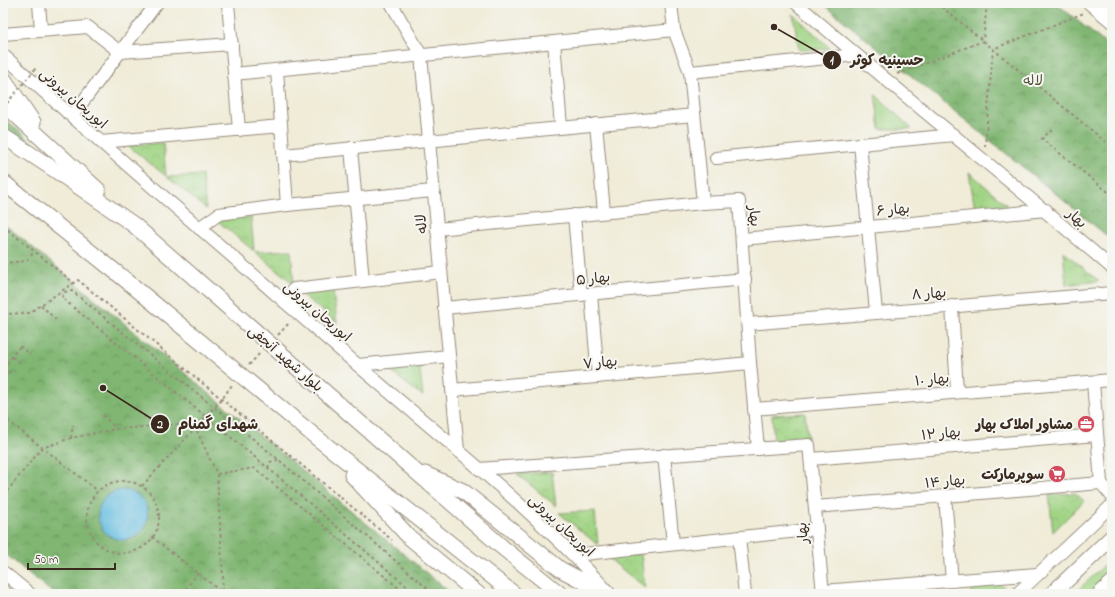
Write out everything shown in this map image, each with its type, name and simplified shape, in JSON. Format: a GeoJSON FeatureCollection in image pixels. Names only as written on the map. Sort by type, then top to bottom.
{"type":"FeatureCollection","features":[{"type":"Feature","properties":{"kind":"main road"},"geometry":{"type":"LineString","coordinates":[[3,78],[42,137]]}},
{"type":"Feature","properties":{"kind":"main road"},"geometry":{"type":"LineString","coordinates":[[3,103],[42,137],[134,225]]}},
{"type":"Feature","properties":{"kind":"main road","name":"بلوار شهید آنجفی"},"geometry":{"type":"LineString","coordinates":[[3,136],[134,225],[502,547],[560,594]]}},
{"type":"Feature","properties":{"kind":"main road"},"geometry":{"type":"LineString","coordinates":[[3,182],[40,210],[317,438],[514,594]]}},
{"type":"Feature","properties":{"kind":"main road"},"geometry":{"type":"LineString","coordinates":[[317,438],[409,536],[478,594]]}},
{"type":"Feature","properties":{"kind":"main road"},"geometry":{"type":"LineString","coordinates":[[410,467],[463,491],[560,570],[607,594]]}},
{"type":"Feature","properties":{"kind":"main road"},"geometry":{"type":"LineString","coordinates":[[1052,594],[1112,537]]}},
{"type":"Feature","properties":{"kind":"main road"},"geometry":{"type":"LineString","coordinates":[[1100,594],[1112,583]]}},
{"type":"Feature","properties":{"kind":"street"},"geometry":{"type":"LineString","coordinates":[[39,3],[41,30]]}},
{"type":"Feature","properties":{"kind":"street"},"geometry":{"type":"LineString","coordinates":[[72,116],[157,3]]}},
{"type":"Feature","properties":{"kind":"street"},"geometry":{"type":"LineString","coordinates":[[228,3],[239,130]]}},
{"type":"Feature","properties":{"kind":"street","name":"لاله"},"geometry":{"type":"LineString","coordinates":[[391,3],[421,55],[458,451]]}},
{"type":"Feature","properties":{"kind":"street"},"geometry":{"type":"LineString","coordinates":[[437,229],[703,202],[690,72],[674,30],[671,3]]}},
{"type":"Feature","properties":{"kind":"street","name":"بهار"},"geometry":{"type":"LineString","coordinates":[[796,3],[856,55],[1046,210],[1112,268]]}},
{"type":"Feature","properties":{"kind":"street"},"geometry":{"type":"LineString","coordinates":[[1092,6],[1112,7]]}},
{"type":"Feature","properties":{"kind":"street"},"geometry":{"type":"LineString","coordinates":[[1092,6],[1112,22]]}},
{"type":"Feature","properties":{"kind":"street"},"geometry":{"type":"LineString","coordinates":[[3,34],[88,27],[120,52],[232,44]]}},
{"type":"Feature","properties":{"kind":"street"},"geometry":{"type":"LineString","coordinates":[[234,74],[674,30]]}},
{"type":"Feature","properties":{"kind":"street"},"geometry":{"type":"LineString","coordinates":[[554,42],[561,128]]}},
{"type":"Feature","properties":{"kind":"street","name":"ابوریحان بیرونی"},"geometry":{"type":"LineString","coordinates":[[3,55],[199,228],[479,469],[575,555],[610,594]]}},
{"type":"Feature","properties":{"kind":"street"},"geometry":{"type":"LineString","coordinates":[[690,72],[856,55]]}},
{"type":"Feature","properties":{"kind":"street"},"geometry":{"type":"LineString","coordinates":[[277,70],[288,205]]}},
{"type":"Feature","properties":{"kind":"street"},"geometry":{"type":"LineString","coordinates":[[284,154],[694,115]]}},
{"type":"Feature","properties":{"kind":"street"},"geometry":{"type":"LineString","coordinates":[[596,124],[604,212]]}},
{"type":"Feature","properties":{"kind":"street"},"geometry":{"type":"LineString","coordinates":[[101,142],[281,126]]}},
{"type":"Feature","properties":{"kind":"street"},"geometry":{"type":"LineString","coordinates":[[716,158],[954,135]]}},
{"type":"Feature","properties":{"kind":"street"},"geometry":{"type":"LineString","coordinates":[[860,144],[876,312]]}},
{"type":"Feature","properties":{"kind":"street"},"geometry":{"type":"LineString","coordinates":[[351,148],[363,281]]}},
{"type":"Feature","properties":{"kind":"street"},"geometry":{"type":"LineString","coordinates":[[199,228],[219,214],[355,198],[433,192]]}},
{"type":"Feature","properties":{"kind":"street","name":"بهار"},"geometry":{"type":"LineString","coordinates":[[703,202],[739,201],[750,363],[758,448],[809,445],[823,593]]}},
{"type":"Feature","properties":{"kind":"street","name":"بهار ۶"},"geometry":{"type":"LineString","coordinates":[[742,239],[1046,210]]}},
{"type":"Feature","properties":{"kind":"street"},"geometry":{"type":"LineString","coordinates":[[574,215],[598,377]]}},
{"type":"Feature","properties":{"kind":"street"},"geometry":{"type":"LineString","coordinates":[[283,300],[294,289],[441,272]]}},
{"type":"Feature","properties":{"kind":"street","name":"بهار ۵"},"geometry":{"type":"LineString","coordinates":[[444,308],[745,279]]}},
{"type":"Feature","properties":{"kind":"street","name":"بهار ۸"},"geometry":{"type":"LineString","coordinates":[[748,324],[1112,293]]}},
{"type":"Feature","properties":{"kind":"street"},"geometry":{"type":"LineString","coordinates":[[952,306],[957,392]]}},
{"type":"Feature","properties":{"kind":"street"},"geometry":{"type":"LineString","coordinates":[[358,365],[449,356]]}},
{"type":"Feature","properties":{"kind":"street","name":"بهار ۷"},"geometry":{"type":"LineString","coordinates":[[452,390],[750,363]]}},
{"type":"Feature","properties":{"kind":"street","name":"بهار ۱۰"},"geometry":{"type":"LineString","coordinates":[[754,408],[1112,380]]}},
{"type":"Feature","properties":{"kind":"street"},"geometry":{"type":"LineString","coordinates":[[1093,382],[1101,484],[1112,496]]}},
{"type":"Feature","properties":{"kind":"street","name":"بهار ۱۲"},"geometry":{"type":"LineString","coordinates":[[810,459],[1097,435]]}},
{"type":"Feature","properties":{"kind":"street"},"geometry":{"type":"LineString","coordinates":[[479,469],[758,448]]}},
{"type":"Feature","properties":{"kind":"street"},"geometry":{"type":"LineString","coordinates":[[664,455],[673,544]]}},
{"type":"Feature","properties":{"kind":"street","name":"بهار ۱۴"},"geometry":{"type":"LineString","coordinates":[[815,507],[1101,484]]}},
{"type":"Feature","properties":{"kind":"street"},"geometry":{"type":"LineString","coordinates":[[945,496],[952,581]]}},
{"type":"Feature","properties":{"kind":"street"},"geometry":{"type":"LineString","coordinates":[[1017,594],[1112,505]]}},
{"type":"Feature","properties":{"kind":"street"},"geometry":{"type":"LineString","coordinates":[[575,555],[817,529]]}},
{"type":"Feature","properties":{"kind":"street"},"geometry":{"type":"LineString","coordinates":[[739,538],[744,594]]}},
{"type":"Feature","properties":{"kind":"street"},"geometry":{"type":"LineString","coordinates":[[3,572],[30,594]]}},
{"type":"Feature","properties":{"kind":"street"},"geometry":{"type":"LineString","coordinates":[[823,593],[1037,574]]}},
{"type":"Feature","properties":{"kind":"street"},"geometry":{"type":"LineString","coordinates":[[3,591],[6,594]]}},
{"type":"Feature","properties":{"kind":"path"},"geometry":{"type":"LineString","coordinates":[[937,3],[1112,147]]}},
{"type":"Feature","properties":{"kind":"path"},"geometry":{"type":"LineString","coordinates":[[983,41],[987,3]]}},
{"type":"Feature","properties":{"kind":"path"},"geometry":{"type":"LineString","coordinates":[[993,49],[1092,6]]}},
{"type":"Feature","properties":{"kind":"path"},"geometry":{"type":"LineString","coordinates":[[885,79],[983,41]]}},
{"type":"Feature","properties":{"kind":"path"},"geometry":{"type":"LineString","coordinates":[[984,160],[993,49]]}},
{"type":"Feature","properties":{"kind":"path"},"geometry":{"type":"LineString","coordinates":[[3,108],[36,68]]}},
{"type":"Feature","properties":{"kind":"path"},"geometry":{"type":"LineString","coordinates":[[1052,129],[1042,139],[1112,195]]}},
{"type":"Feature","properties":{"kind":"path"},"geometry":{"type":"LineString","coordinates":[[3,226],[74,283]]}},
{"type":"Feature","properties":{"kind":"path"},"geometry":{"type":"LineString","coordinates":[[3,263],[26,261],[34,252]]}},
{"type":"Feature","properties":{"kind":"path"},"geometry":{"type":"LineString","coordinates":[[3,314],[29,313],[78,280],[397,544]]}},
{"type":"Feature","properties":{"kind":"path"},"geometry":{"type":"LineString","coordinates":[[416,594],[268,468],[62,298],[64,292],[72,291],[279,460],[434,594]]}},
{"type":"Feature","properties":{"kind":"path"},"geometry":{"type":"LineString","coordinates":[[41,305],[57,321]]}},
{"type":"Feature","properties":{"kind":"path"},"geometry":{"type":"LineString","coordinates":[[142,486],[194,427],[222,399],[240,374],[299,314]]}},
{"type":"Feature","properties":{"kind":"path"},"geometry":{"type":"LineString","coordinates":[[13,375],[3,368],[20,346],[30,354]]}},
{"type":"Feature","properties":{"kind":"path"},"geometry":{"type":"LineString","coordinates":[[12,357],[22,364]]}},
{"type":"Feature","properties":{"kind":"path"},"geometry":{"type":"LineString","coordinates":[[134,408],[157,425]]}},
{"type":"Feature","properties":{"kind":"path"},"geometry":{"type":"LineString","coordinates":[[103,415],[116,429]]}},
{"type":"Feature","properties":{"kind":"path"},"geometry":{"type":"LineString","coordinates":[[3,417],[98,491]]}},
{"type":"Feature","properties":{"kind":"path"},"geometry":{"type":"LineString","coordinates":[[3,496],[42,448],[71,438],[116,429],[183,424],[194,427],[217,474],[223,593]]}},
{"type":"Feature","properties":{"kind":"path"},"geometry":{"type":"LineString","coordinates":[[71,438],[73,425]]}},
{"type":"Feature","properties":{"kind":"path"},"geometry":{"type":"LineString","coordinates":[[268,468],[270,462],[279,460]]}},
{"type":"Feature","properties":{"kind":"path"},"geometry":{"type":"LineString","coordinates":[[217,474],[254,468],[406,594]]}},
{"type":"Feature","properties":{"kind":"path"},"geometry":{"type":"LineString","coordinates":[[119,481],[131,482],[142,486],[151,494],[157,504],[159,515],[157,527],[152,537],[144,546],[127,552],[110,550],[100,544],[92,535],[88,524],[87,512],[91,501],[98,491],[107,484],[119,481]]}},
{"type":"Feature","properties":{"kind":"path"},"geometry":{"type":"LineString","coordinates":[[152,537],[223,593]]}},
{"type":"Feature","properties":{"kind":"path"},"geometry":{"type":"LineString","coordinates":[[182,594],[198,573]]}},
{"type":"Feature","properties":{"kind":"green space","name":"لاله"},"geometry":{"type":"Polygon","coordinates":[[[822,3],[1056,3],[1112,49],[1112,240],[822,3]]]}},
{"type":"Feature","properties":{"kind":"green space"},"geometry":{"type":"Polygon","coordinates":[[[793,14],[831,49],[799,50],[793,14]]]}},
{"type":"Feature","properties":{"kind":"green space"},"geometry":{"type":"Polygon","coordinates":[[[875,94],[912,129],[880,129],[875,94]]]}},
{"type":"Feature","properties":{"kind":"green space"},"geometry":{"type":"Polygon","coordinates":[[[3,117],[41,150],[38,154],[3,130],[3,117]]]}},
{"type":"Feature","properties":{"kind":"green space"},"geometry":{"type":"Polygon","coordinates":[[[163,143],[166,176],[127,145],[163,143]]]}},
{"type":"Feature","properties":{"kind":"green space"},"geometry":{"type":"Polygon","coordinates":[[[969,172],[1007,205],[975,210],[969,172]]]}},
{"type":"Feature","properties":{"kind":"green space"},"geometry":{"type":"Polygon","coordinates":[[[202,175],[206,209],[167,177],[202,175]]]}},
{"type":"Feature","properties":{"kind":"green space"},"geometry":{"type":"Polygon","coordinates":[[[251,217],[254,251],[215,219],[251,217]]]}},
{"type":"Feature","properties":{"kind":"green space"},"geometry":{"type":"Polygon","coordinates":[[[3,223],[452,594],[54,594],[3,552],[3,223]]]}},
{"type":"Feature","properties":{"kind":"green space"},"geometry":{"type":"Polygon","coordinates":[[[291,250],[294,284],[255,252],[291,250]]]}},
{"type":"Feature","properties":{"kind":"green space"},"geometry":{"type":"Polygon","coordinates":[[[1063,251],[1099,281],[1066,285],[1063,251]]]}},
{"type":"Feature","properties":{"kind":"green space"},"geometry":{"type":"Polygon","coordinates":[[[333,289],[337,323],[300,293],[333,289]]]}},
{"type":"Feature","properties":{"kind":"green space"},"geometry":{"type":"Polygon","coordinates":[[[419,362],[423,396],[383,366],[419,362]]]}},
{"type":"Feature","properties":{"kind":"green space"},"geometry":{"type":"Polygon","coordinates":[[[805,413],[808,438],[774,442],[772,415],[805,413]]]}},
{"type":"Feature","properties":{"kind":"green space"},"geometry":{"type":"Polygon","coordinates":[[[552,472],[556,506],[517,474],[552,472]]]}},
{"type":"Feature","properties":{"kind":"green space"},"geometry":{"type":"Polygon","coordinates":[[[1075,493],[1084,501],[1053,532],[1049,495],[1075,493]]]}},
{"type":"Feature","properties":{"kind":"green space"},"geometry":{"type":"Polygon","coordinates":[[[595,511],[598,545],[559,513],[595,511]]]}},
{"type":"Feature","properties":{"kind":"green space"},"geometry":{"type":"Polygon","coordinates":[[[641,554],[645,588],[606,556],[641,554]]]}},
{"type":"Feature","properties":{"kind":"green space"},"geometry":{"type":"Polygon","coordinates":[[[1112,558],[1112,578],[1095,594],[1074,594],[1112,558]]]}},
{"type":"Feature","properties":{"kind":"green space"},"geometry":{"type":"Polygon","coordinates":[[[995,580],[1005,588],[999,594],[971,594],[970,582],[995,580]]]}},
{"type":"Feature","properties":{"kind":"water"},"geometry":{"type":"Polygon","coordinates":[[[123,490],[132,492],[143,501],[148,515],[146,524],[137,535],[123,540],[114,538],[103,529],[98,515],[100,506],[109,495],[123,490]]]}},
{"type":"Feature","properties":{"kind":"place","name":"حسینیه کوثر"},"geometry":{"type":"Point","coordinates":[774,27]}},
{"type":"Feature","properties":{"kind":"place","name":"شهدای گمنام"},"geometry":{"type":"Point","coordinates":[103,388]}},
{"type":"Feature","properties":{"kind":"place","name":"مشاور املاک بهار"},"geometry":{"type":"Point","coordinates":[1086,424]}},
{"type":"Feature","properties":{"kind":"place","name":"سوپرمارکت"},"geometry":{"type":"Point","coordinates":[1057,474]}}]}
